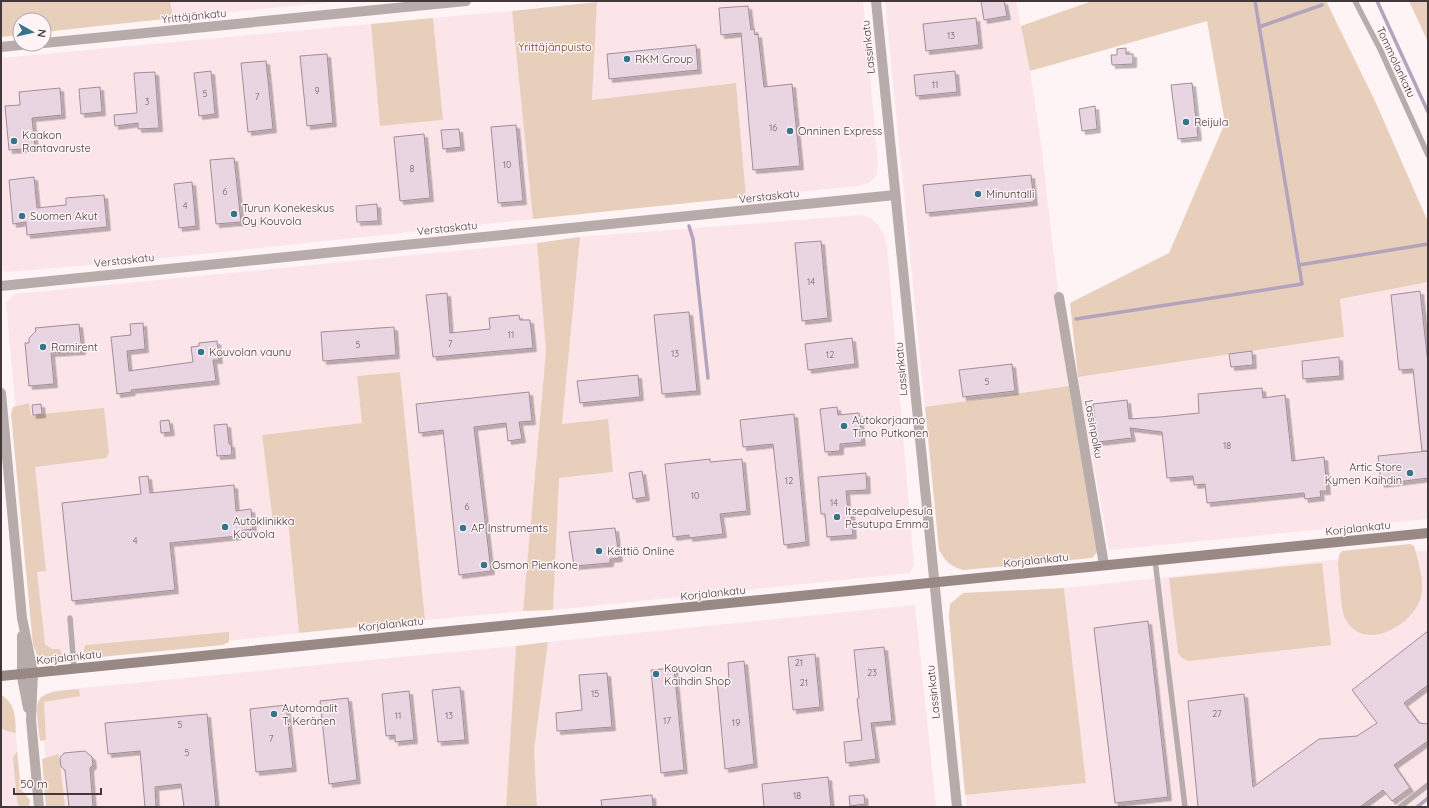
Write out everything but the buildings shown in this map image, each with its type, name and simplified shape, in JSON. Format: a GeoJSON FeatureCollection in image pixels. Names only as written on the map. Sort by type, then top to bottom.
{"type":"FeatureCollection","features":[{"type":"Feature","properties":{"kind":"street","name":"Yrittäjänkatu"},"geometry":{"type":"LineString","coordinates":[[52,42],[466,1]]}},
{"type":"Feature","properties":{"kind":"street","name":"Lassinkatu"},"geometry":{"type":"LineString","coordinates":[[876,1],[957,807]]}},
{"type":"Feature","properties":{"kind":"street"},"geometry":{"type":"LineString","coordinates":[[1,47],[12,46]]}},
{"type":"Feature","properties":{"kind":"street","name":"Verstaskatu"},"geometry":{"type":"LineString","coordinates":[[1,286],[895,195]]}},
{"type":"Feature","properties":{"kind":"street","name":"Lassinpolku"},"geometry":{"type":"LineString","coordinates":[[1059,297],[1104,565]]}},
{"type":"Feature","properties":{"kind":"street"},"geometry":{"type":"LineString","coordinates":[[1,393],[22,618],[22,674],[31,720],[39,807]]}},
{"type":"Feature","properties":{"kind":"street","name":"Korjalankatu"},"geometry":{"type":"LineString","coordinates":[[1,676],[1428,533]]}},
{"type":"Feature","properties":{"kind":"street"},"geometry":{"type":"LineString","coordinates":[[22,618],[33,672],[31,720]]}},
{"type":"Feature","properties":{"kind":"lane","name":"Tommolankatu"},"geometry":{"type":"LineString","coordinates":[[1355,1],[1380,49],[1428,155]]}},
{"type":"Feature","properties":{"kind":"lane"},"geometry":{"type":"LineString","coordinates":[[1155,560],[1185,807]]}},
{"type":"Feature","properties":{"kind":"lane"},"geometry":{"type":"LineString","coordinates":[[70,618],[74,668]]}},
{"type":"Feature","properties":{"kind":"lane"},"geometry":{"type":"LineString","coordinates":[[1400,807],[1428,785]]}},
{"type":"Feature","properties":{"kind":"shaded area"},"geometry":{"type":"Polygon","coordinates":[[[170,1],[340,1],[173,18],[170,1]]]}},
{"type":"Feature","properties":{"kind":"shaded area"},"geometry":{"type":"Polygon","coordinates":[[[863,1],[878,163],[876,176],[869,183],[857,186],[746,197],[736,83],[592,101],[597,2],[863,1]]]}},
{"type":"Feature","properties":{"kind":"shaded area"},"geometry":{"type":"Polygon","coordinates":[[[885,1],[1016,1],[1030,71],[1041,144],[1069,386],[925,407],[885,1]]]}},
{"type":"Feature","properties":{"kind":"shaded area"},"geometry":{"type":"Polygon","coordinates":[[[512,11],[533,219],[126,262],[6,272],[1,268],[1,58],[371,24],[381,126],[443,120],[433,18],[512,11]]]}},
{"type":"Feature","properties":{"kind":"shaded area"},"geometry":{"type":"Polygon","coordinates":[[[862,215],[871,218],[878,225],[883,233],[887,246],[914,565],[910,573],[553,610],[559,478],[613,472],[562,425],[580,237],[862,215]]]}},
{"type":"Feature","properties":{"kind":"shaded area"},"geometry":{"type":"Polygon","coordinates":[[[537,243],[546,350],[523,611],[425,620],[400,372],[357,376],[362,423],[262,435],[273,523],[288,521],[299,633],[50,660],[37,649],[6,302],[15,294],[537,243]]]}},
{"type":"Feature","properties":{"kind":"shaded area"},"geometry":{"type":"Polygon","coordinates":[[[1428,282],[1428,519],[1109,550],[1078,377],[1344,337],[1340,299],[1428,282]]]}},
{"type":"Feature","properties":{"kind":"shaded area"},"geometry":{"type":"Polygon","coordinates":[[[1428,550],[1428,802],[1422,807],[967,807],[965,795],[1086,783],[1064,588],[1428,550]]]}},
{"type":"Feature","properties":{"kind":"shaded area"},"geometry":{"type":"Polygon","coordinates":[[[915,605],[936,807],[537,807],[534,750],[548,642],[915,605]]]}},
{"type":"Feature","properties":{"kind":"shaded area"},"geometry":{"type":"Polygon","coordinates":[[[516,646],[506,807],[50,807],[40,703],[51,691],[516,646]]]}},
{"type":"Feature","properties":{"kind":"shaded area"},"geometry":{"type":"Polygon","coordinates":[[[1,703],[14,712],[20,785],[24,807],[1,807],[1,703]]]}},
{"type":"Feature","properties":{"kind":"green space"},"geometry":{"type":"Polygon","coordinates":[[[1,1],[170,1],[173,18],[52,31],[52,12],[12,12],[12,36],[1,37],[1,1]]]}},
{"type":"Feature","properties":{"kind":"green space"},"geometry":{"type":"Polygon","coordinates":[[[1092,1],[1326,1],[1376,103],[1428,222],[1428,282],[1340,299],[1344,337],[1078,377],[1070,303],[1169,253],[1225,123],[1207,21],[1030,71],[1021,26],[1092,1]]]}},
{"type":"Feature","properties":{"kind":"green space"},"geometry":{"type":"Polygon","coordinates":[[[1409,1],[1428,1],[1428,42],[1409,1]]]}},
{"type":"Feature","properties":{"kind":"green space","name":"Yrittäjänpuisto"},"geometry":{"type":"Polygon","coordinates":[[[597,2],[592,100],[736,83],[746,197],[533,219],[512,11],[597,2]]]}},
{"type":"Feature","properties":{"kind":"green space"},"geometry":{"type":"Polygon","coordinates":[[[433,18],[443,120],[380,126],[371,24],[433,18]]]}},
{"type":"Feature","properties":{"kind":"green space"},"geometry":{"type":"Polygon","coordinates":[[[580,237],[562,424],[608,419],[613,472],[559,478],[553,610],[523,611],[546,350],[537,243],[580,237]]]}},
{"type":"Feature","properties":{"kind":"green space"},"geometry":{"type":"Polygon","coordinates":[[[400,372],[425,620],[299,633],[288,521],[273,523],[262,435],[362,423],[357,376],[400,372]]]}},
{"type":"Feature","properties":{"kind":"green space"},"geometry":{"type":"Polygon","coordinates":[[[1069,386],[1098,551],[1092,558],[963,570],[951,565],[943,557],[939,550],[925,407],[1069,386]]]}},
{"type":"Feature","properties":{"kind":"green space"},"geometry":{"type":"Polygon","coordinates":[[[29,403],[31,415],[104,408],[109,453],[106,458],[35,467],[46,571],[37,572],[45,644],[52,649],[60,649],[62,655],[58,661],[47,662],[37,655],[33,645],[11,414],[13,407],[29,403]]]}},
{"type":"Feature","properties":{"kind":"green space"},"geometry":{"type":"Polygon","coordinates":[[[1410,544],[1414,546],[1422,578],[1421,597],[1416,608],[1408,618],[1398,626],[1386,632],[1374,635],[1363,634],[1353,629],[1343,613],[1338,564],[1339,555],[1342,551],[1410,544]]]}},
{"type":"Feature","properties":{"kind":"green space"},"geometry":{"type":"Polygon","coordinates":[[[1322,563],[1331,645],[1188,661],[1182,658],[1178,653],[1169,578],[1322,563]]]}},
{"type":"Feature","properties":{"kind":"green space"},"geometry":{"type":"Polygon","coordinates":[[[1064,588],[1086,783],[965,795],[949,616],[950,604],[963,593],[1064,588]]]}},
{"type":"Feature","properties":{"kind":"green space"},"geometry":{"type":"Polygon","coordinates":[[[229,632],[229,642],[223,645],[90,658],[86,658],[84,654],[84,648],[86,645],[229,632]]]}},
{"type":"Feature","properties":{"kind":"green space"},"geometry":{"type":"Polygon","coordinates":[[[548,642],[534,750],[537,807],[506,807],[516,646],[548,642]]]}},
{"type":"Feature","properties":{"kind":"green space"},"geometry":{"type":"Polygon","coordinates":[[[79,689],[80,696],[44,702],[46,740],[40,741],[37,705],[40,699],[44,695],[52,692],[79,689]]]}},
{"type":"Feature","properties":{"kind":"green space"},"geometry":{"type":"Polygon","coordinates":[[[1,695],[10,702],[14,711],[16,733],[6,731],[1,728],[1,695]]]}},
{"type":"Feature","properties":{"kind":"green space"},"geometry":{"type":"Polygon","coordinates":[[[17,751],[21,789],[30,800],[29,806],[19,806],[17,800],[13,758],[17,751]]]}},
{"type":"Feature","properties":{"kind":"green space"},"geometry":{"type":"Polygon","coordinates":[[[59,754],[65,807],[46,807],[42,759],[59,754]]]}},
{"type":"Feature","properties":{"kind":"waterway"},"geometry":{"type":"LineString","coordinates":[[1076,319],[1302,284],[1255,1]]}},
{"type":"Feature","properties":{"kind":"waterway"},"geometry":{"type":"LineString","coordinates":[[1377,1],[1428,112]]}},
{"type":"Feature","properties":{"kind":"waterway"},"geometry":{"type":"LineString","coordinates":[[1259,27],[1322,5]]}},
{"type":"Feature","properties":{"kind":"waterway"},"geometry":{"type":"LineString","coordinates":[[689,226],[693,239],[708,378]]}},
{"type":"Feature","properties":{"kind":"waterway"},"geometry":{"type":"LineString","coordinates":[[1299,265],[1428,244]]}},
{"type":"Feature","properties":{"kind":"waterway"},"geometry":{"type":"LineString","coordinates":[[1417,807],[1428,798]]}},
{"type":"Feature","properties":{"kind":"place","name":"RKM Group"},"geometry":{"type":"Point","coordinates":[627,59]}},
{"type":"Feature","properties":{"kind":"place","name":"Reijula"},"geometry":{"type":"Point","coordinates":[1186,122]}},
{"type":"Feature","properties":{"kind":"place","name":"Onninen Express"},"geometry":{"type":"Point","coordinates":[790,131]}},
{"type":"Feature","properties":{"kind":"place","name":"Kaakon Rantavaruste"},"geometry":{"type":"Point","coordinates":[14,141]}},
{"type":"Feature","properties":{"kind":"place","name":"Minuntalli"},"geometry":{"type":"Point","coordinates":[978,194]}},
{"type":"Feature","properties":{"kind":"place","name":"Turun Konekeskus Oy Kouvola"},"geometry":{"type":"Point","coordinates":[234,214]}},
{"type":"Feature","properties":{"kind":"place","name":"Suomen Akut"},"geometry":{"type":"Point","coordinates":[22,216]}},
{"type":"Feature","properties":{"kind":"place","name":"Ramirent"},"geometry":{"type":"Point","coordinates":[43,347]}},
{"type":"Feature","properties":{"kind":"place","name":"Kouvolan vaunu"},"geometry":{"type":"Point","coordinates":[201,352]}},
{"type":"Feature","properties":{"kind":"place","name":"Autokorjaamo Timo Putkonen"},"geometry":{"type":"Point","coordinates":[844,426]}},
{"type":"Feature","properties":{"kind":"place","name":"Artic Store Kymen Kaihdin"},"geometry":{"type":"Point","coordinates":[1410,473]}},
{"type":"Feature","properties":{"kind":"place","name":"Itsepalvelupesula Pesutupa Emma"},"geometry":{"type":"Point","coordinates":[837,517]}},
{"type":"Feature","properties":{"kind":"place","name":"Autoklinikka Kouvola"},"geometry":{"type":"Point","coordinates":[225,527]}},
{"type":"Feature","properties":{"kind":"place","name":"AP Instruments"},"geometry":{"type":"Point","coordinates":[463,528]}},
{"type":"Feature","properties":{"kind":"place","name":"Keittiö Online"},"geometry":{"type":"Point","coordinates":[599,551]}},
{"type":"Feature","properties":{"kind":"place","name":"Osmon Pienkone"},"geometry":{"type":"Point","coordinates":[484,565]}},
{"type":"Feature","properties":{"kind":"place","name":"Kouvolan Kaihdin Shop"},"geometry":{"type":"Point","coordinates":[656,674]}},
{"type":"Feature","properties":{"kind":"place","name":"Automaalit T. Keränen"},"geometry":{"type":"Point","coordinates":[274,714]}}]}
